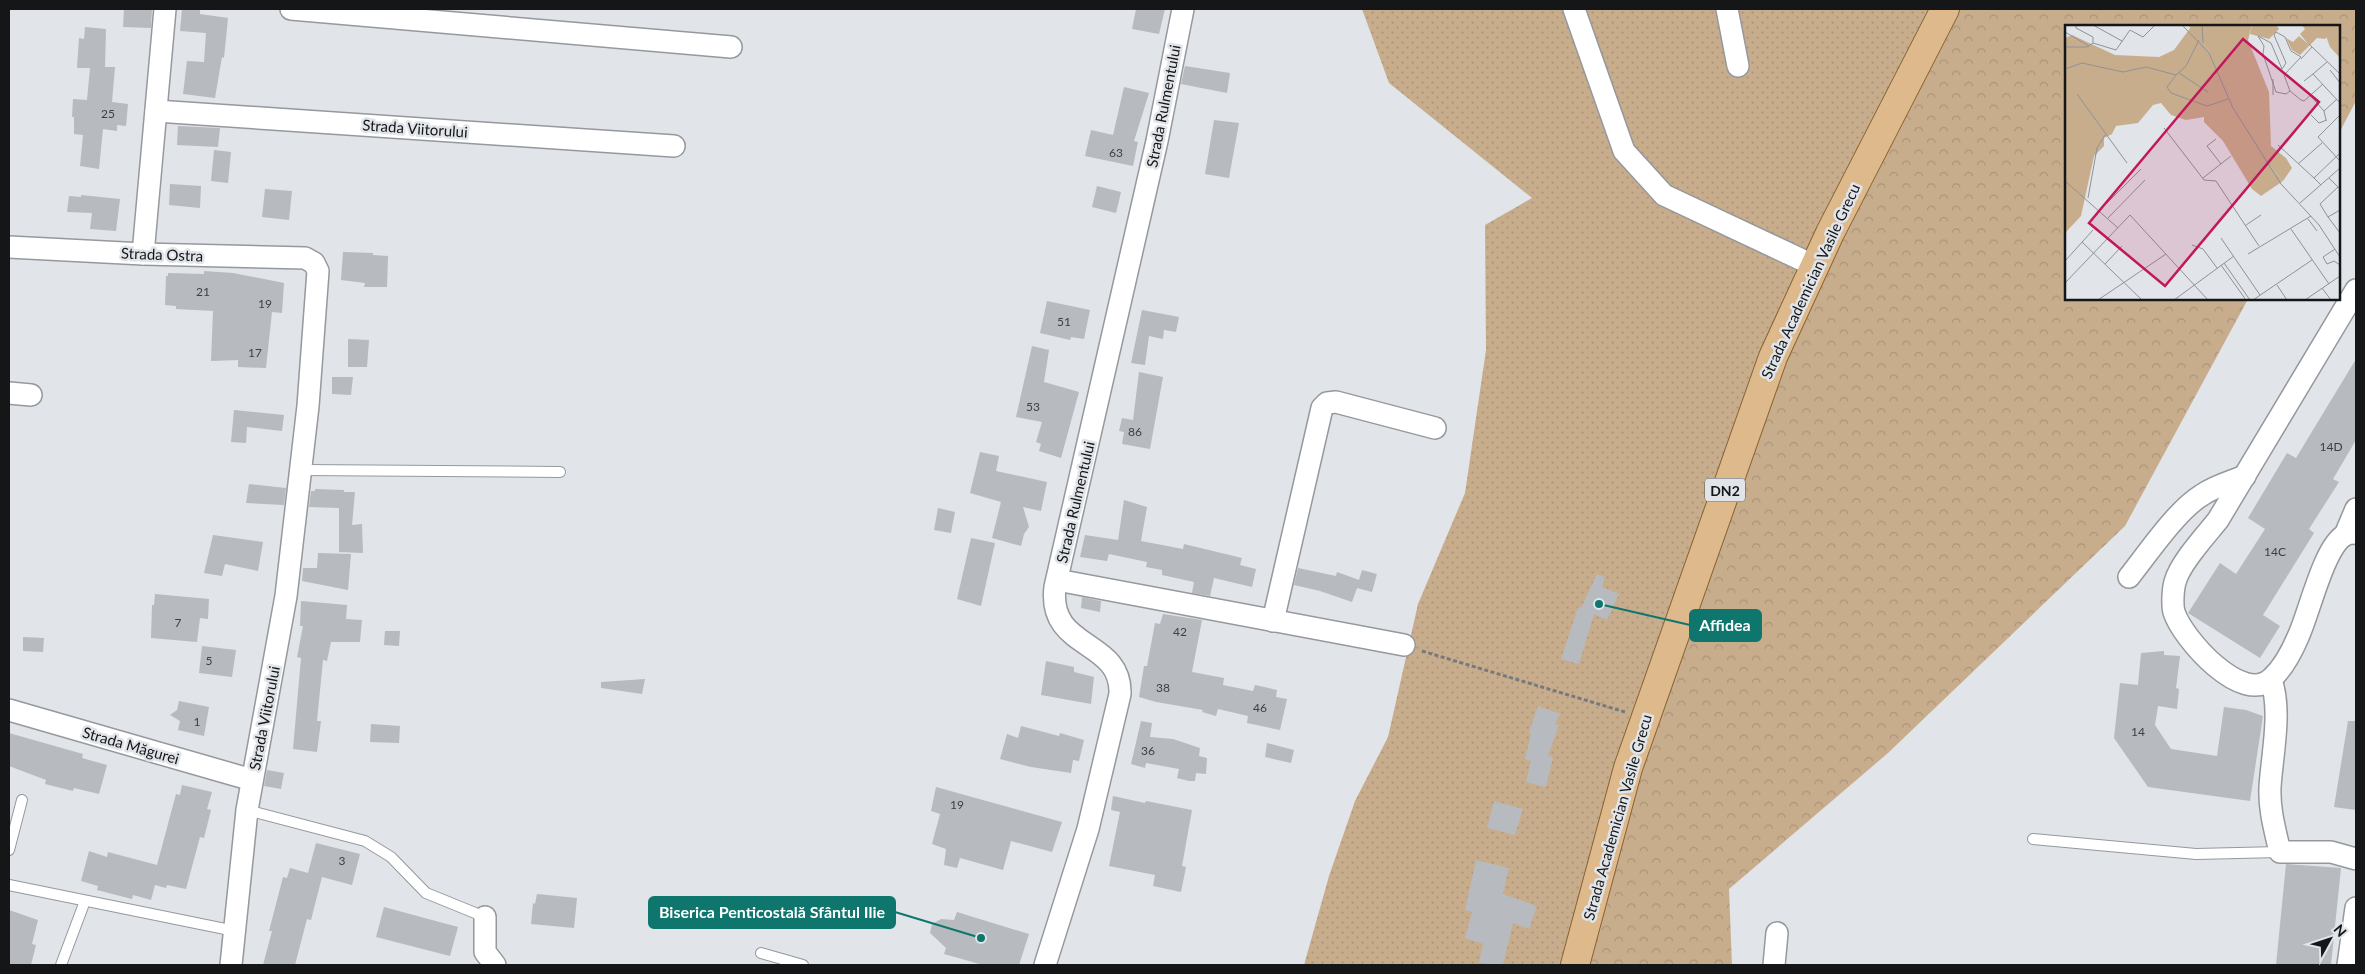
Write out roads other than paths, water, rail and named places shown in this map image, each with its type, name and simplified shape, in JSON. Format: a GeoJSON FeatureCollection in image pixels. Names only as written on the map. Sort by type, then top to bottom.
{"type":"FeatureCollection","features":[{"type":"Feature","properties":{"kind":"main road","name":"Strada Academician Vasile Grecu"},"geometry":{"type":"LineString","coordinates":[[1575,965],[1628,768],[1644,718],[1773,357],[1815,266],[1945,9]]}},
{"type":"Feature","properties":{"kind":"street"},"geometry":{"type":"LineString","coordinates":[[143,254],[165,9]]}},
{"type":"Feature","properties":{"kind":"street"},"geometry":{"type":"LineString","coordinates":[[291,9],[731,47]]}},
{"type":"Feature","properties":{"kind":"street","name":"Strada Rulmentului"},"geometry":{"type":"LineString","coordinates":[[1045,965],[1088,829],[1121,684],[1114,666],[1098,650],[1079,641],[1070,633],[1061,620],[1054,598],[1056,580],[1157,141],[1182,9]]}},
{"type":"Feature","properties":{"kind":"street"},"geometry":{"type":"LineString","coordinates":[[1574,9],[1624,151],[1664,195],[1815,266]]}},
{"type":"Feature","properties":{"kind":"street"},"geometry":{"type":"LineString","coordinates":[[1727,9],[1738,66]]}},
{"type":"Feature","properties":{"kind":"street","name":"Strada Viitorului"},"geometry":{"type":"LineString","coordinates":[[156,111],[674,146]]}},
{"type":"Feature","properties":{"kind":"street","name":"Strada Ostra"},"geometry":{"type":"LineString","coordinates":[[9,247],[143,254],[305,258],[314,263]]}},
{"type":"Feature","properties":{"kind":"street","name":"Strada Viitorului"},"geometry":{"type":"LineString","coordinates":[[231,965],[247,810],[286,596],[301,470],[308,406],[318,271],[314,263]]}},
{"type":"Feature","properties":{"kind":"street"},"geometry":{"type":"LineString","coordinates":[[2356,290],[2218,520],[2193,551],[2175,581],[2173,610],[2187,636],[2216,666],[2236,680],[2256,686],[2271,680],[2285,662],[2299,637],[2324,566],[2334,546],[2350,534],[2356,509]]}},
{"type":"Feature","properties":{"kind":"street"},"geometry":{"type":"LineString","coordinates":[[9,393],[31,395]]}},
{"type":"Feature","properties":{"kind":"street"},"geometry":{"type":"LineString","coordinates":[[1273,621],[1322,408],[1327,403],[1336,402],[1435,428]]}},
{"type":"Feature","properties":{"kind":"street"},"geometry":{"type":"LineString","coordinates":[[2129,578],[2175,520],[2200,496],[2218,486],[2245,476]]}},
{"type":"Feature","properties":{"kind":"street"},"geometry":{"type":"LineString","coordinates":[[1056,580],[1404,645]]}},
{"type":"Feature","properties":{"kind":"street"},"geometry":{"type":"LineString","coordinates":[[2271,680],[2276,693],[2276,708],[2270,790],[2272,818],[2280,852],[2331,852],[2356,859]]}},
{"type":"Feature","properties":{"kind":"street","name":"Strada Măgurei"},"geometry":{"type":"LineString","coordinates":[[9,710],[252,780]]}},
{"type":"Feature","properties":{"kind":"street"},"geometry":{"type":"LineString","coordinates":[[2348,965],[2356,908]]}},
{"type":"Feature","properties":{"kind":"street"},"geometry":{"type":"LineString","coordinates":[[486,917],[485,952],[495,965]]}},
{"type":"Feature","properties":{"kind":"street"},"geometry":{"type":"LineString","coordinates":[[1774,965],[1777,933]]}},
{"type":"Feature","properties":{"kind":"lane"},"geometry":{"type":"LineString","coordinates":[[301,470],[560,472]]}},
{"type":"Feature","properties":{"kind":"lane"},"geometry":{"type":"LineString","coordinates":[[9,850],[22,800]]}},
{"type":"Feature","properties":{"kind":"lane"},"geometry":{"type":"LineString","coordinates":[[247,810],[364,841],[391,857],[426,893],[486,917]]}},
{"type":"Feature","properties":{"kind":"lane"},"geometry":{"type":"LineString","coordinates":[[2033,838],[2196,854],[2280,852]]}},
{"type":"Feature","properties":{"kind":"lane"},"geometry":{"type":"LineString","coordinates":[[9,885],[235,931]]}},
{"type":"Feature","properties":{"kind":"lane"},"geometry":{"type":"LineString","coordinates":[[61,965],[85,901]]}},
{"type":"Feature","properties":{"kind":"lane"},"geometry":{"type":"LineString","coordinates":[[761,953],[803,965]]}},
{"type":"Feature","properties":{"kind":"place","name":"Affidea"},"geometry":{"type":"Point","coordinates":[1599,604]}},
{"type":"Feature","properties":{"kind":"place","name":"Biserica Penticostală Sfântul Ilie"},"geometry":{"type":"Point","coordinates":[981,938]}}]}
